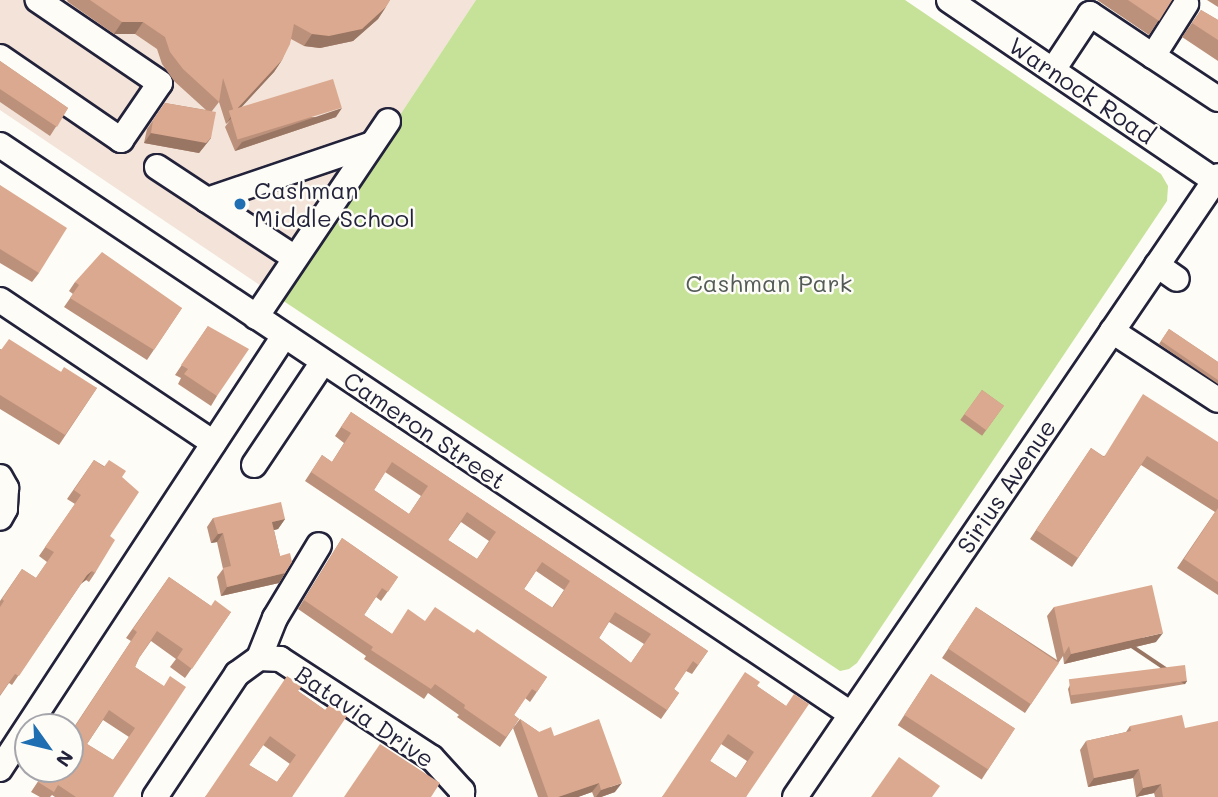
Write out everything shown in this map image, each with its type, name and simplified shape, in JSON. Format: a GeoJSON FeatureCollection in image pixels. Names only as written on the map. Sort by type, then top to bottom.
{"type":"FeatureCollection","features":[{"type":"Feature","properties":{"kind":"street"},"geometry":{"type":"LineString","coordinates":[[0,57],[121,140],[160,83],[37,0]]}},
{"type":"Feature","properties":{"kind":"street","name":"Warnock Road"},"geometry":{"type":"LineString","coordinates":[[949,0],[1216,178]]}},
{"type":"Feature","properties":{"kind":"street"},"geometry":{"type":"LineString","coordinates":[[1153,56],[1183,2],[1207,18]]}},
{"type":"Feature","properties":{"kind":"street"},"geometry":{"type":"LineString","coordinates":[[1052,70],[1090,15],[1218,99]]}},
{"type":"Feature","properties":{"kind":"street"},"geometry":{"type":"LineString","coordinates":[[256,317],[388,121]]}},
{"type":"Feature","properties":{"kind":"street"},"geometry":{"type":"LineString","coordinates":[[207,200],[372,144]]}},
{"type":"Feature","properties":{"kind":"street","name":"Cameron Street"},"geometry":{"type":"LineString","coordinates":[[0,145],[851,714]]}},
{"type":"Feature","properties":{"kind":"street"},"geometry":{"type":"LineString","coordinates":[[157,167],[295,258]]}},
{"type":"Feature","properties":{"kind":"street","name":"Sirius Avenue"},"geometry":{"type":"LineString","coordinates":[[795,797],[1216,178]]}},
{"type":"Feature","properties":{"kind":"street"},"geometry":{"type":"LineString","coordinates":[[1157,265],[1177,279]]}},
{"type":"Feature","properties":{"kind":"street"},"geometry":{"type":"LineString","coordinates":[[0,300],[214,443]]}},
{"type":"Feature","properties":{"kind":"street"},"geometry":{"type":"LineString","coordinates":[[1112,331],[1218,400]]}},
{"type":"Feature","properties":{"kind":"street"},"geometry":{"type":"LineString","coordinates":[[0,769],[284,336]]}},
{"type":"Feature","properties":{"kind":"street"},"geometry":{"type":"LineString","coordinates":[[254,465],[323,362]]}},
{"type":"Feature","properties":{"kind":"street"},"geometry":{"type":"LineString","coordinates":[[0,518],[5,509],[3,482]]}},
{"type":"Feature","properties":{"kind":"street"},"geometry":{"type":"LineString","coordinates":[[155,797],[237,674],[259,658],[275,618],[319,545]]}},
{"type":"Feature","properties":{"kind":"street","name":"Batavia Drive"},"geometry":{"type":"LineString","coordinates":[[259,658],[280,659],[432,758],[462,794]]}},
{"type":"Feature","properties":{"kind":"shaded area","name":"Cashman Middle School"},"geometry":{"type":"Polygon","coordinates":[[[0,0],[476,0],[279,298],[0,110],[0,0]]]}},
{"type":"Feature","properties":{"kind":"green space","name":"Cashman Park"},"geometry":{"type":"Polygon","coordinates":[[[476,0],[905,0],[1161,174],[1168,186],[1167,201],[857,663],[849,669],[840,671],[279,298],[476,0]]]}},
{"type":"Feature","properties":{"kind":"building"},"geometry":{"type":"Polygon","coordinates":[[[90,0],[390,0],[362,29],[329,36],[312,34],[294,24],[290,44],[282,60],[234,112],[223,78],[219,102],[183,69],[170,52],[165,37],[143,22],[122,22],[90,0]]]}},
{"type":"Feature","properties":{"kind":"building"},"geometry":{"type":"Polygon","coordinates":[[[1128,0],[1172,0],[1159,21],[1128,0]]]}},
{"type":"Feature","properties":{"kind":"building"},"geometry":{"type":"Polygon","coordinates":[[[1201,10],[1218,20],[1218,40],[1192,23],[1201,10]]]}},
{"type":"Feature","properties":{"kind":"building"},"geometry":{"type":"Polygon","coordinates":[[[0,61],[68,108],[57,127],[0,89],[0,61]]]}},
{"type":"Feature","properties":{"kind":"building"},"geometry":{"type":"Polygon","coordinates":[[[333,79],[342,108],[238,140],[229,111],[333,79]]]}},
{"type":"Feature","properties":{"kind":"building"},"geometry":{"type":"Polygon","coordinates":[[[165,103],[216,112],[211,138],[206,143],[151,133],[153,120],[165,103]]]}},
{"type":"Feature","properties":{"kind":"building"},"geometry":{"type":"Polygon","coordinates":[[[0,185],[67,228],[39,273],[0,249],[0,185]]]}},
{"type":"Feature","properties":{"kind":"building"},"geometry":{"type":"Polygon","coordinates":[[[102,252],[182,308],[154,350],[70,298],[79,285],[75,282],[102,252]]]}},
{"type":"Feature","properties":{"kind":"building"},"geometry":{"type":"Polygon","coordinates":[[[208,326],[249,349],[217,396],[184,374],[188,369],[181,365],[208,326]]]}},
{"type":"Feature","properties":{"kind":"building"},"geometry":{"type":"Polygon","coordinates":[[[1169,329],[1218,362],[1218,380],[1161,341],[1169,329]]]}},
{"type":"Feature","properties":{"kind":"building"},"geometry":{"type":"Polygon","coordinates":[[[9,339],[61,372],[64,367],[97,388],[65,435],[0,395],[0,349],[9,339]]]}},
{"type":"Feature","properties":{"kind":"building"},"geometry":{"type":"Polygon","coordinates":[[[982,390],[1004,406],[986,430],[964,414],[982,390]]]}},
{"type":"Feature","properties":{"kind":"building"},"geometry":{"type":"Polygon","coordinates":[[[1143,394],[1218,442],[1218,500],[1147,456],[1078,558],[1036,530],[1091,448],[1104,457],[1143,394]]]}},
{"type":"Feature","properties":{"kind":"building"},"geometry":{"type":"Polygon","coordinates":[[[351,412],[708,651],[698,665],[693,661],[674,689],[679,693],[667,710],[311,472],[322,455],[332,462],[351,433],[341,427],[351,412]],[[392,462],[374,490],[409,514],[428,486],[392,462]],[[467,512],[448,540],[477,559],[496,532],[467,512]],[[542,562],[524,589],[553,608],[570,581],[542,562]],[[615,612],[599,638],[631,663],[651,634],[615,612]]]}},
{"type":"Feature","properties":{"kind":"building"},"geometry":{"type":"Polygon","coordinates":[[[94,460],[104,467],[109,460],[126,471],[122,477],[139,492],[110,536],[115,540],[95,573],[92,571],[87,575],[19,676],[15,674],[0,695],[2,599],[22,569],[36,578],[54,552],[45,547],[81,495],[74,490],[94,460]]]}},
{"type":"Feature","properties":{"kind":"building"},"geometry":{"type":"Polygon","coordinates":[[[281,502],[285,519],[272,522],[280,556],[290,553],[292,562],[285,573],[227,587],[223,568],[231,566],[223,533],[218,534],[213,518],[281,502]]]}},
{"type":"Feature","properties":{"kind":"building"},"geometry":{"type":"Polygon","coordinates":[[[1218,508],[1218,582],[1184,559],[1218,508]]]}},
{"type":"Feature","properties":{"kind":"building"},"geometry":{"type":"Polygon","coordinates":[[[342,538],[398,577],[388,592],[382,588],[364,615],[392,634],[408,609],[425,621],[435,607],[474,633],[477,629],[547,677],[537,692],[532,689],[514,715],[519,719],[506,737],[435,684],[431,689],[371,650],[373,647],[304,600],[342,538]]]}},
{"type":"Feature","properties":{"kind":"building"},"geometry":{"type":"Polygon","coordinates":[[[169,577],[211,606],[215,600],[231,612],[192,669],[177,658],[183,649],[157,631],[139,658],[135,667],[164,686],[170,676],[186,687],[113,797],[76,797],[58,785],[54,792],[40,783],[84,783],[84,713],[137,632],[133,629],[169,577]],[[109,710],[87,744],[113,760],[135,728],[109,710]]]}},
{"type":"Feature","properties":{"kind":"building"},"geometry":{"type":"Polygon","coordinates":[[[1152,585],[1163,633],[1071,654],[1069,646],[1064,654],[1054,607],[1152,585]]]}},
{"type":"Feature","properties":{"kind":"building"},"geometry":{"type":"Polygon","coordinates":[[[976,607],[1059,663],[1031,704],[948,648],[976,607]]]}},
{"type":"Feature","properties":{"kind":"building"},"geometry":{"type":"Polygon","coordinates":[[[1185,665],[1187,681],[1071,695],[1069,679],[1185,665]]]}},
{"type":"Feature","properties":{"kind":"building"},"geometry":{"type":"Polygon","coordinates":[[[745,672],[760,682],[757,686],[786,706],[794,694],[809,704],[746,797],[662,797],[745,672]],[[728,734],[710,761],[736,778],[754,752],[728,734]]]}},
{"type":"Feature","properties":{"kind":"building"},"geometry":{"type":"Polygon","coordinates":[[[931,674],[1015,728],[988,770],[904,715],[931,674]]]}},
{"type":"Feature","properties":{"kind":"building"},"geometry":{"type":"Polygon","coordinates":[[[287,676],[302,686],[298,691],[325,710],[330,704],[347,716],[292,797],[205,797],[287,676]],[[270,736],[249,765],[277,782],[296,755],[270,736]]]}},
{"type":"Feature","properties":{"kind":"building"},"geometry":{"type":"Polygon","coordinates":[[[1182,715],[1185,728],[1218,721],[1218,797],[1163,797],[1161,784],[1143,788],[1139,769],[1094,778],[1086,741],[1131,731],[1130,726],[1182,715]]]}},
{"type":"Feature","properties":{"kind":"building"},"geometry":{"type":"Polygon","coordinates":[[[520,719],[539,732],[551,727],[554,736],[599,719],[622,783],[601,790],[599,783],[558,797],[548,797],[520,719]]]}},
{"type":"Feature","properties":{"kind":"building"},"geometry":{"type":"Polygon","coordinates":[[[380,744],[440,783],[431,797],[344,797],[380,744]]]}},
{"type":"Feature","properties":{"kind":"building"},"geometry":{"type":"Polygon","coordinates":[[[899,757],[940,786],[932,797],[871,797],[899,757]]]}},
{"type":"Feature","properties":{"kind":"place","name":"Cashman Middle School"},"geometry":{"type":"Point","coordinates":[240,204]}}]}
